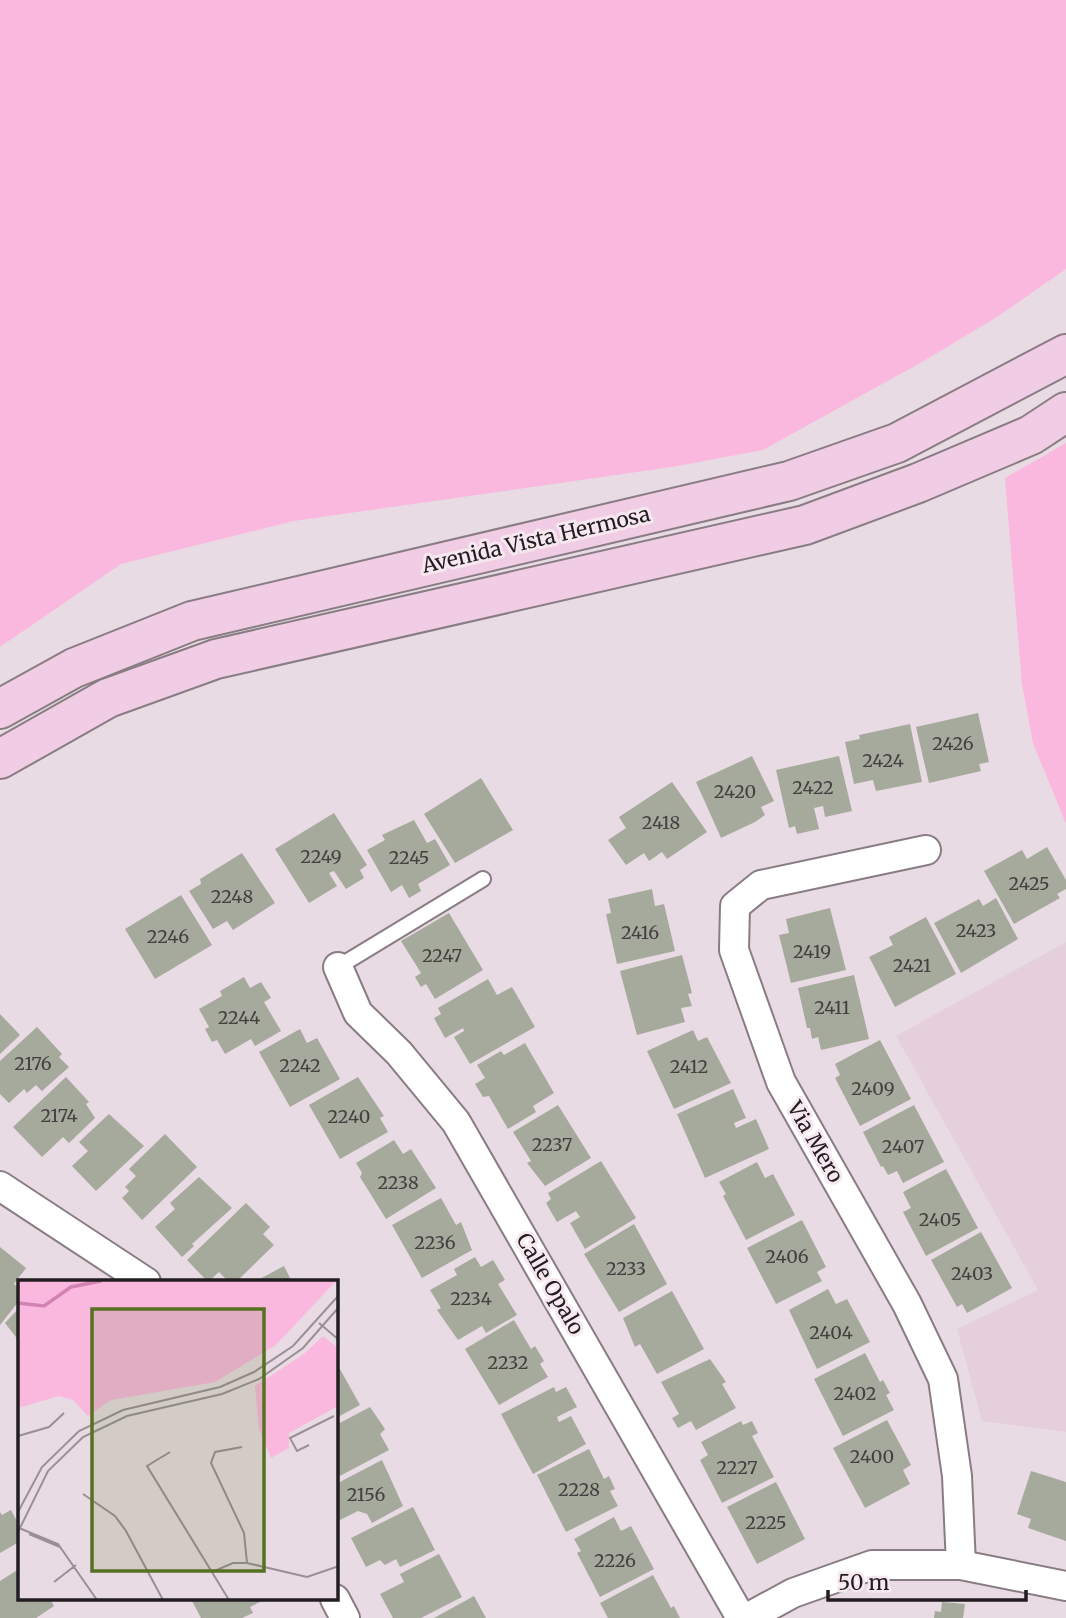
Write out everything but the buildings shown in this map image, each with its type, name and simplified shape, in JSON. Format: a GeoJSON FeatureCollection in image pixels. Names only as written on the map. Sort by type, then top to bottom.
{"type":"FeatureCollection","features":[{"type":"Feature","properties":{"kind":"main road","name":"Avenida Vista Hermosa"},"geometry":{"type":"LineString","coordinates":[[0,709],[74,668],[192,621],[789,481],[897,443],[1066,354]]}},
{"type":"Feature","properties":{"kind":"main road"},"geometry":{"type":"LineString","coordinates":[[0,759],[108,698],[216,659],[806,525],[918,483],[1031,435],[1066,412]]}},
{"type":"Feature","properties":{"kind":"street","name":"Via Mero"},"geometry":{"type":"LineString","coordinates":[[926,850],[761,885],[734,906],[734,950],[781,1082],[907,1304],[943,1379],[957,1476],[961,1565]]}},
{"type":"Feature","properties":{"kind":"street","name":"Calle Opalo"},"geometry":{"type":"LineString","coordinates":[[338,967],[358,1013],[399,1053],[456,1122],[741,1618]]}},
{"type":"Feature","properties":{"kind":"street"},"geometry":{"type":"LineString","coordinates":[[0,1186],[143,1280]]}},
{"type":"Feature","properties":{"kind":"street"},"geometry":{"type":"LineString","coordinates":[[747,1618],[786,1596],[872,1565],[961,1565],[1066,1586]]}},
{"type":"Feature","properties":{"kind":"street"},"geometry":{"type":"LineString","coordinates":[[336,1600],[345,1618]]}},
{"type":"Feature","properties":{"kind":"lane"},"geometry":{"type":"LineString","coordinates":[[338,967],[483,879]]}},
{"type":"Feature","properties":{"kind":"shaded area"},"geometry":{"type":"Polygon","coordinates":[[[0,0],[1066,0],[1066,269],[997,317],[922,362],[763,450],[672,467],[294,521],[121,564],[0,647],[0,0]]]}},
{"type":"Feature","properties":{"kind":"shaded area"},"geometry":{"type":"Polygon","coordinates":[[[1066,443],[1066,824],[1033,743],[1022,684],[1005,478],[1066,443]]]}},
{"type":"Feature","properties":{"kind":"shaded area"},"geometry":{"type":"Polygon","coordinates":[[[1066,942],[1066,1432],[982,1421],[957,1329],[1038,1290],[896,1036],[1066,942]]]}}]}
